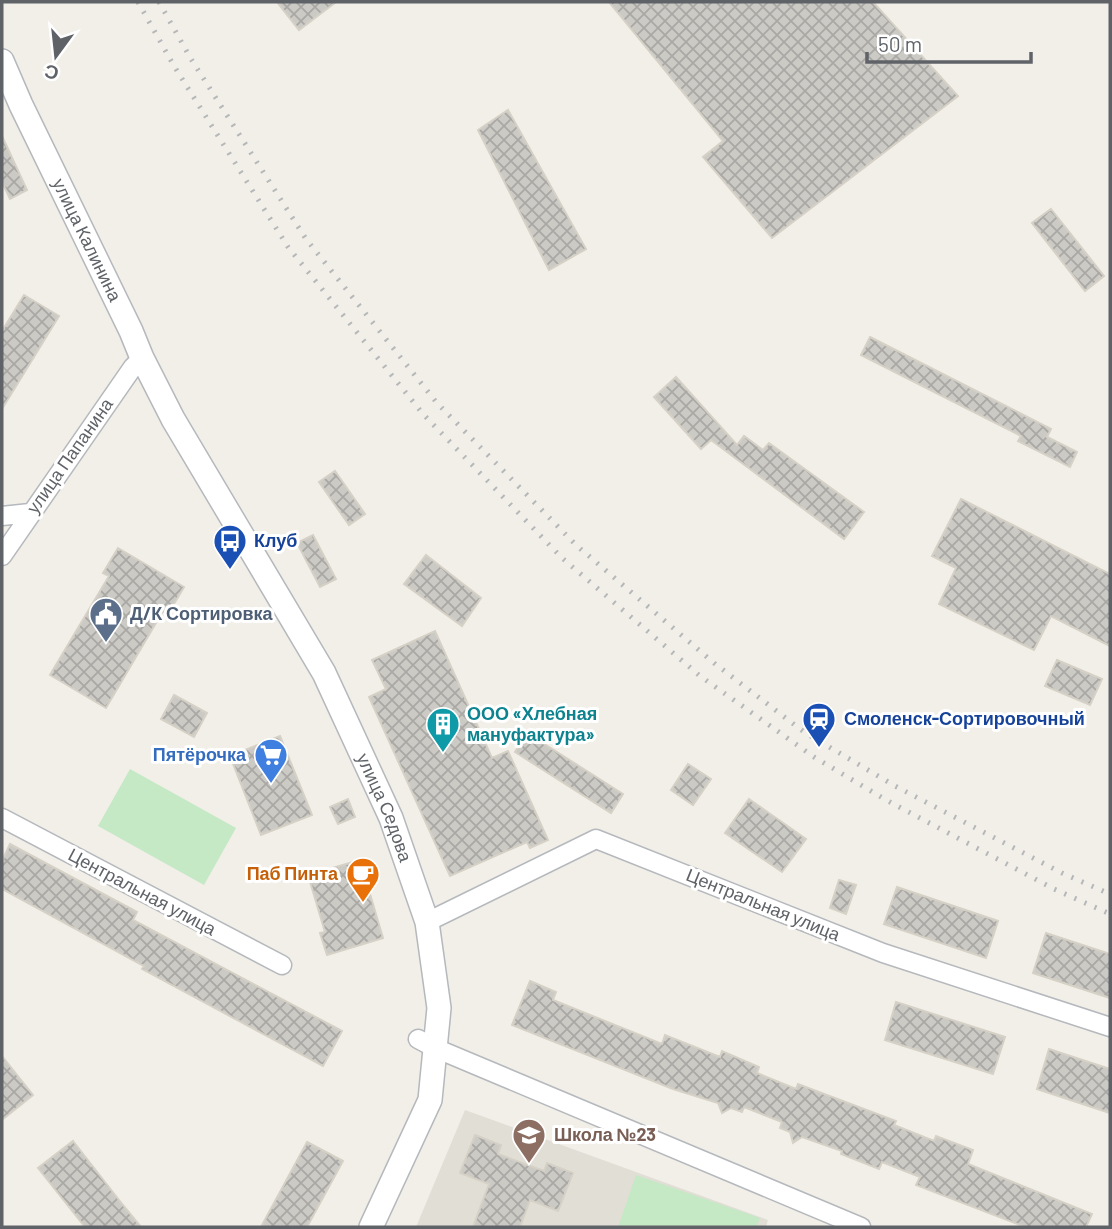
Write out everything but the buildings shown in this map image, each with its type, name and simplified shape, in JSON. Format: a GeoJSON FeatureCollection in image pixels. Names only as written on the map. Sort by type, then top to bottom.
{"type":"FeatureCollection","features":[{"type":"Feature","properties":{"kind":"street","name":"улица Калинина"},"geometry":{"type":"LineString","coordinates":[[2,61],[20,105],[173,419]]}},
{"type":"Feature","properties":{"kind":"street","name":"улица Папанина"},"geometry":{"type":"LineString","coordinates":[[2,556],[133,367],[142,358]]}},
{"type":"Feature","properties":{"kind":"street","name":"улица Седова"},"geometry":{"type":"LineString","coordinates":[[173,419],[324,674],[391,818],[426,922],[439,1008],[427,1044],[430,1100],[371,1227]]}},
{"type":"Feature","properties":{"kind":"street"},"geometry":{"type":"LineString","coordinates":[[2,516],[30,513]]}},
{"type":"Feature","properties":{"kind":"street","name":"Центральная улица"},"geometry":{"type":"LineString","coordinates":[[2,818],[282,965]]}},
{"type":"Feature","properties":{"kind":"street","name":"Центральная улица"},"geometry":{"type":"LineString","coordinates":[[426,922],[596,839],[883,953],[1110,1027]]}},
{"type":"Feature","properties":{"kind":"street"},"geometry":{"type":"LineString","coordinates":[[427,1044],[861,1227]]}},
{"type":"Feature","properties":{"kind":"shaded area","name":"Школа №23"},"geometry":{"type":"Polygon","coordinates":[[[465,1110],[768,1220],[766,1227],[416,1227],[465,1110]]]}},
{"type":"Feature","properties":{"kind":"green space"},"geometry":{"type":"Polygon","coordinates":[[[130,769],[236,828],[204,885],[98,826],[130,769]]]}},
{"type":"Feature","properties":{"kind":"green space"},"geometry":{"type":"Polygon","coordinates":[[[636,1175],[760,1218],[756,1227],[618,1227],[636,1175]]]}},
{"type":"Feature","properties":{"kind":"railway"},"geometry":{"type":"LineString","coordinates":[[138,2],[174,66],[288,247],[423,414],[562,558],[700,676],[814,757],[886,800],[1054,889],[1110,914]]}},
{"type":"Feature","properties":{"kind":"railway"},"geometry":{"type":"LineString","coordinates":[[159,2],[191,59],[306,239],[437,403],[576,545],[714,663],[804,732],[895,786],[1062,873],[1110,894]]}},
{"type":"Feature","properties":{"kind":"place","name":"Клуб"},"geometry":{"type":"Point","coordinates":[230,571]}},
{"type":"Feature","properties":{"kind":"place","name":"Д/К Сортировка"},"geometry":{"type":"Point","coordinates":[106,644]}},
{"type":"Feature","properties":{"kind":"place","name":"Смоленск-Сортировочный"},"geometry":{"type":"Point","coordinates":[819,749]}},
{"type":"Feature","properties":{"kind":"place","name":"ООО «Хлебная мануфактура»"},"geometry":{"type":"Point","coordinates":[443,754]}},
{"type":"Feature","properties":{"kind":"place","name":"Пятёрочка"},"geometry":{"type":"Point","coordinates":[271,785]}},
{"type":"Feature","properties":{"kind":"place","name":"Паб Пинта"},"geometry":{"type":"Point","coordinates":[363,904]}},
{"type":"Feature","properties":{"kind":"place","name":"Школа №23"},"geometry":{"type":"Point","coordinates":[529,1165]}}]}
